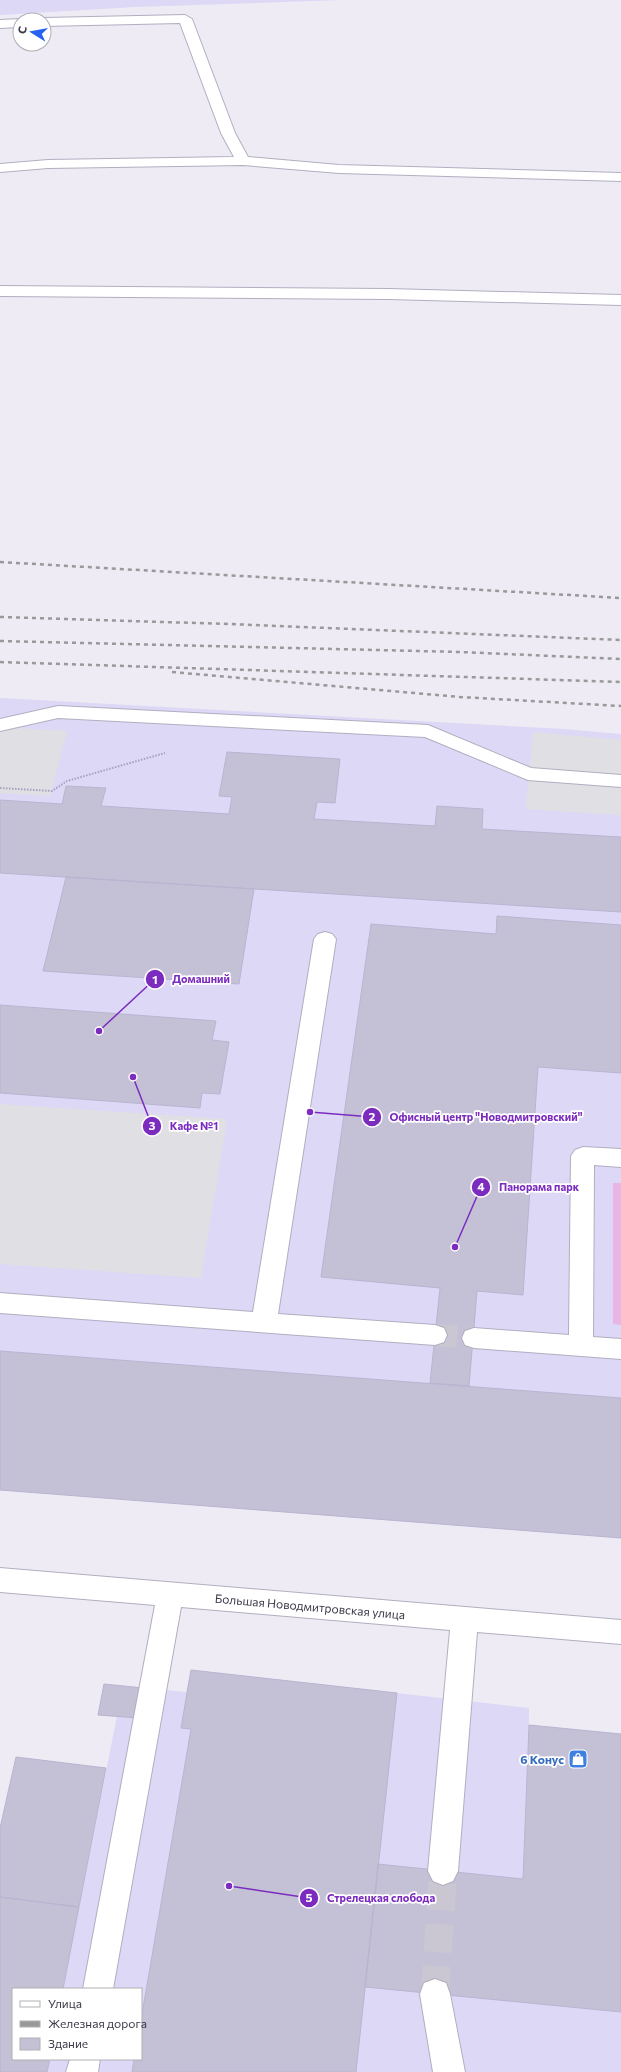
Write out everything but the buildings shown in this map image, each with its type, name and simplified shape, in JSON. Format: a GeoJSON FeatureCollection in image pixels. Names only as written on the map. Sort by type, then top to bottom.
{"type":"FeatureCollection","features":[{"type":"Feature","properties":{"kind":"street"},"geometry":{"type":"LineString","coordinates":[[52,22],[185,18],[228,133],[243,161]]}},
{"type":"Feature","properties":{"kind":"street"},"geometry":{"type":"LineString","coordinates":[[0,24],[12,23]]}},
{"type":"Feature","properties":{"kind":"street"},"geometry":{"type":"LineString","coordinates":[[0,168],[48,164],[243,161],[339,169],[621,177]]}},
{"type":"Feature","properties":{"kind":"street"},"geometry":{"type":"LineString","coordinates":[[0,291],[388,294],[621,300]]}},
{"type":"Feature","properties":{"kind":"street"},"geometry":{"type":"LineString","coordinates":[[0,725],[58,712],[428,731],[528,774],[621,781]]}},
{"type":"Feature","properties":{"kind":"street"},"geometry":{"type":"LineString","coordinates":[[264,1322],[325,939]]}},
{"type":"Feature","properties":{"kind":"street"},"geometry":{"type":"LineString","coordinates":[[581,1346],[583,1156],[621,1158]]}},
{"type":"Feature","properties":{"kind":"street"},"geometry":{"type":"LineString","coordinates":[[0,1303],[435,1335]]}},
{"type":"Feature","properties":{"kind":"street"},"geometry":{"type":"LineString","coordinates":[[474,1338],[621,1348]]}},
{"type":"Feature","properties":{"kind":"street","name":"Большая Новодмитровская улица"},"geometry":{"type":"LineString","coordinates":[[0,1580],[621,1632]]}},
{"type":"Feature","properties":{"kind":"street"},"geometry":{"type":"LineString","coordinates":[[98,1988],[170,1594]]}},
{"type":"Feature","properties":{"kind":"street"},"geometry":{"type":"LineString","coordinates":[[443,1871],[464,1619]]}},
{"type":"Feature","properties":{"kind":"street"},"geometry":{"type":"LineString","coordinates":[[435,1994],[449,2072]]}},
{"type":"Feature","properties":{"kind":"street"},"geometry":{"type":"LineString","coordinates":[[82,2072],[85,2060]]}},
{"type":"Feature","properties":{"kind":"path"},"geometry":{"type":"LineString","coordinates":[[0,788],[52,791],[67,781],[166,753]]}},
{"type":"Feature","properties":{"kind":"shaded area"},"geometry":{"type":"Polygon","coordinates":[[[0,0],[342,0],[135,7],[51,12],[12,12],[12,14],[0,15],[0,0]]]}},
{"type":"Feature","properties":{"kind":"shaded area"},"geometry":{"type":"Polygon","coordinates":[[[0,698],[564,729],[621,734],[621,1538],[0,1490],[0,698]]]}},
{"type":"Feature","properties":{"kind":"shaded area"},"geometry":{"type":"Polygon","coordinates":[[[0,727],[67,731],[50,796],[0,793],[0,727]]]}},
{"type":"Feature","properties":{"kind":"shaded area"},"geometry":{"type":"Polygon","coordinates":[[[533,732],[621,740],[621,815],[526,809],[533,732]]]}},
{"type":"Feature","properties":{"kind":"shaded area"},"geometry":{"type":"Polygon","coordinates":[[[0,1104],[227,1119],[201,1278],[0,1264],[0,1104]]]}},
{"type":"Feature","properties":{"kind":"shaded area"},"geometry":{"type":"Polygon","coordinates":[[[613,1183],[621,1183],[621,1325],[613,1324],[613,1183]]]}},
{"type":"Feature","properties":{"kind":"shaded area"},"geometry":{"type":"Polygon","coordinates":[[[191,1670],[529,1708],[529,1725],[621,1734],[621,2072],[47,2072],[50,2060],[142,2060],[142,1988],[63,1988],[117,1716],[98,1715],[104,1684],[186,1692],[191,1670]]]}},
{"type":"Feature","properties":{"kind":"tunnel"},"geometry":{"type":"LineString","coordinates":[[435,1335],[474,1338]]}},
{"type":"Feature","properties":{"kind":"tunnel"},"geometry":{"type":"LineString","coordinates":[[435,1994],[443,1871]]}},
{"type":"Feature","properties":{"kind":"railway"},"geometry":{"type":"LineString","coordinates":[[0,562],[621,598]]}},
{"type":"Feature","properties":{"kind":"railway"},"geometry":{"type":"LineString","coordinates":[[0,617],[229,624],[621,640]]}},
{"type":"Feature","properties":{"kind":"railway"},"geometry":{"type":"LineString","coordinates":[[0,641],[460,652],[621,659]]}},
{"type":"Feature","properties":{"kind":"railway"},"geometry":{"type":"LineString","coordinates":[[0,662],[621,682]]}},
{"type":"Feature","properties":{"kind":"railway"},"geometry":{"type":"LineString","coordinates":[[172,672],[460,697],[621,706]]}},
{"type":"Feature","properties":{"kind":"place","name":"Домашний"},"geometry":{"type":"Point","coordinates":[99,1031]}},
{"type":"Feature","properties":{"kind":"place","name":"Кафе №1"},"geometry":{"type":"Point","coordinates":[133,1077]}},
{"type":"Feature","properties":{"kind":"place","name":"Офисный центр \"Новодмитровский\""},"geometry":{"type":"Point","coordinates":[310,1112]}},
{"type":"Feature","properties":{"kind":"place","name":"Панорама парк"},"geometry":{"type":"Point","coordinates":[455,1247]}},
{"type":"Feature","properties":{"kind":"place","name":"6 Конус"},"geometry":{"type":"Point","coordinates":[578,1759]}},
{"type":"Feature","properties":{"kind":"place","name":"Стрелецкая слобода"},"geometry":{"type":"Point","coordinates":[229,1886]}}]}
